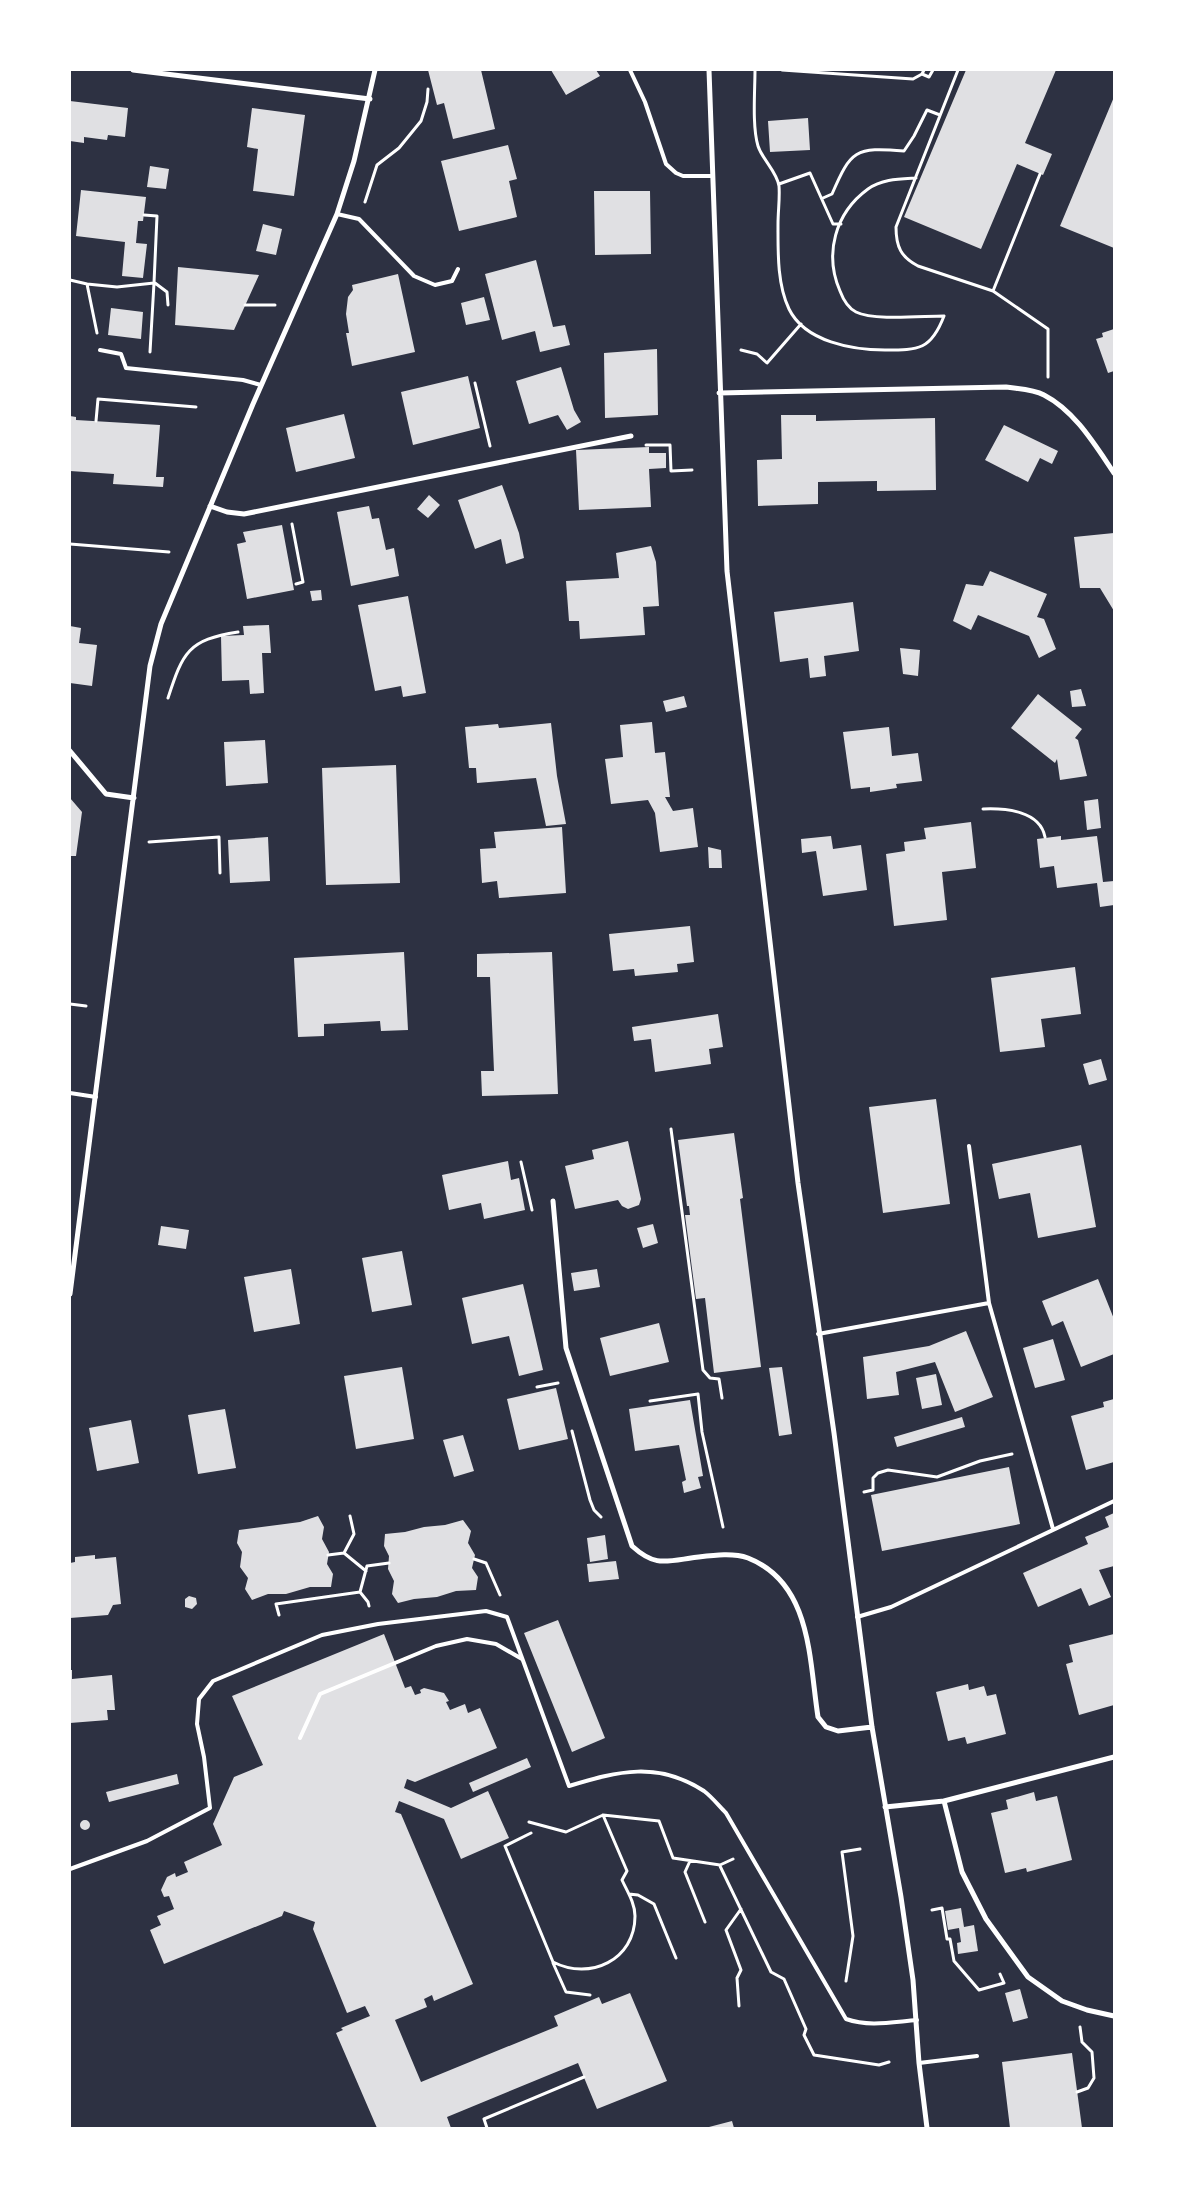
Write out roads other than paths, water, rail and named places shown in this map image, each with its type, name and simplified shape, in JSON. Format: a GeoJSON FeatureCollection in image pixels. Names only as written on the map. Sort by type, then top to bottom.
{"type":"FeatureCollection","features":[{"type":"Feature","properties":{"kind":"street"},"geometry":{"type":"LineString","coordinates":[[133,70],[370,99]]}},
{"type":"Feature","properties":{"kind":"street"},"geometry":{"type":"LineString","coordinates":[[70,1294],[150,666],[161,624],[210,506],[337,214],[354,161],[370,99],[375,70]]}},
{"type":"Feature","properties":{"kind":"street"},"geometry":{"type":"LineString","coordinates":[[709,70],[719,393],[727,571],[793,1144],[818,1334],[834,1433],[872,1727],[901,1897],[916,2020],[918,2063],[927,2128]]}},
{"type":"Feature","properties":{"kind":"street"},"geometry":{"type":"LineString","coordinates":[[719,393],[1006,387],[1030,390],[1044,395],[1065,408],[1114,473]]}},
{"type":"Feature","properties":{"kind":"street"},"geometry":{"type":"LineString","coordinates":[[210,506],[227,512],[244,514],[632,436]]}},
{"type":"Feature","properties":{"kind":"street"},"geometry":{"type":"LineString","coordinates":[[70,751],[106,794],[134,798]]}},
{"type":"Feature","properties":{"kind":"street"},"geometry":{"type":"LineString","coordinates":[[553,1201],[566,1348],[632,1546],[644,1557],[661,1562],[719,1555],[747,1558],[774,1574],[796,1602],[803,1619],[818,1717],[826,1727],[838,1731],[872,1727]]}},
{"type":"Feature","properties":{"kind":"street"},"geometry":{"type":"LineString","coordinates":[[885,1807],[944,1801],[1114,1757]]}},
{"type":"Feature","properties":{"kind":"street"},"geometry":{"type":"LineString","coordinates":[[944,1801],[962,1872],[986,1919],[1028,1976],[1062,2001],[1087,2010],[1114,2016]]}},
{"type":"Feature","properties":{"kind":"lane"},"geometry":{"type":"LineString","coordinates":[[630,70],[645,102],[666,164],[676,174],[684,176],[712,176]]}},
{"type":"Feature","properties":{"kind":"lane"},"geometry":{"type":"LineString","coordinates":[[337,214],[359,219],[414,276],[435,285],[452,281],[458,269]]}},
{"type":"Feature","properties":{"kind":"lane"},"geometry":{"type":"LineString","coordinates":[[100,350],[121,354],[126,368],[243,380],[262,386]]}},
{"type":"Feature","properties":{"kind":"lane"},"geometry":{"type":"LineString","coordinates":[[70,1093],[96,1097]]}},
{"type":"Feature","properties":{"kind":"lane"},"geometry":{"type":"LineString","coordinates":[[969,1146],[989,1303],[1054,1529]]}},
{"type":"Feature","properties":{"kind":"lane"},"geometry":{"type":"LineString","coordinates":[[818,1334],[989,1303]]}},
{"type":"Feature","properties":{"kind":"lane"},"geometry":{"type":"LineString","coordinates":[[857,1617],[891,1607],[1114,1501]]}},
{"type":"Feature","properties":{"kind":"lane"},"geometry":{"type":"LineString","coordinates":[[70,1869],[147,1841],[210,1808],[204,1757],[197,1724],[199,1699],[213,1681],[322,1635],[378,1624],[486,1611],[506,1617],[569,1786],[612,1773],[656,1771],[680,1778],[705,1792],[726,1813],[838,2008],[846,2018],[860,2023],[874,2024],[916,2020]]}},
{"type":"Feature","properties":{"kind":"lane"},"geometry":{"type":"LineString","coordinates":[[300,1738],[320,1694],[436,1646],[467,1638],[496,1644],[522,1659]]}},
{"type":"Feature","properties":{"kind":"lane"},"geometry":{"type":"LineString","coordinates":[[918,2063],[977,2056]]}}]}
